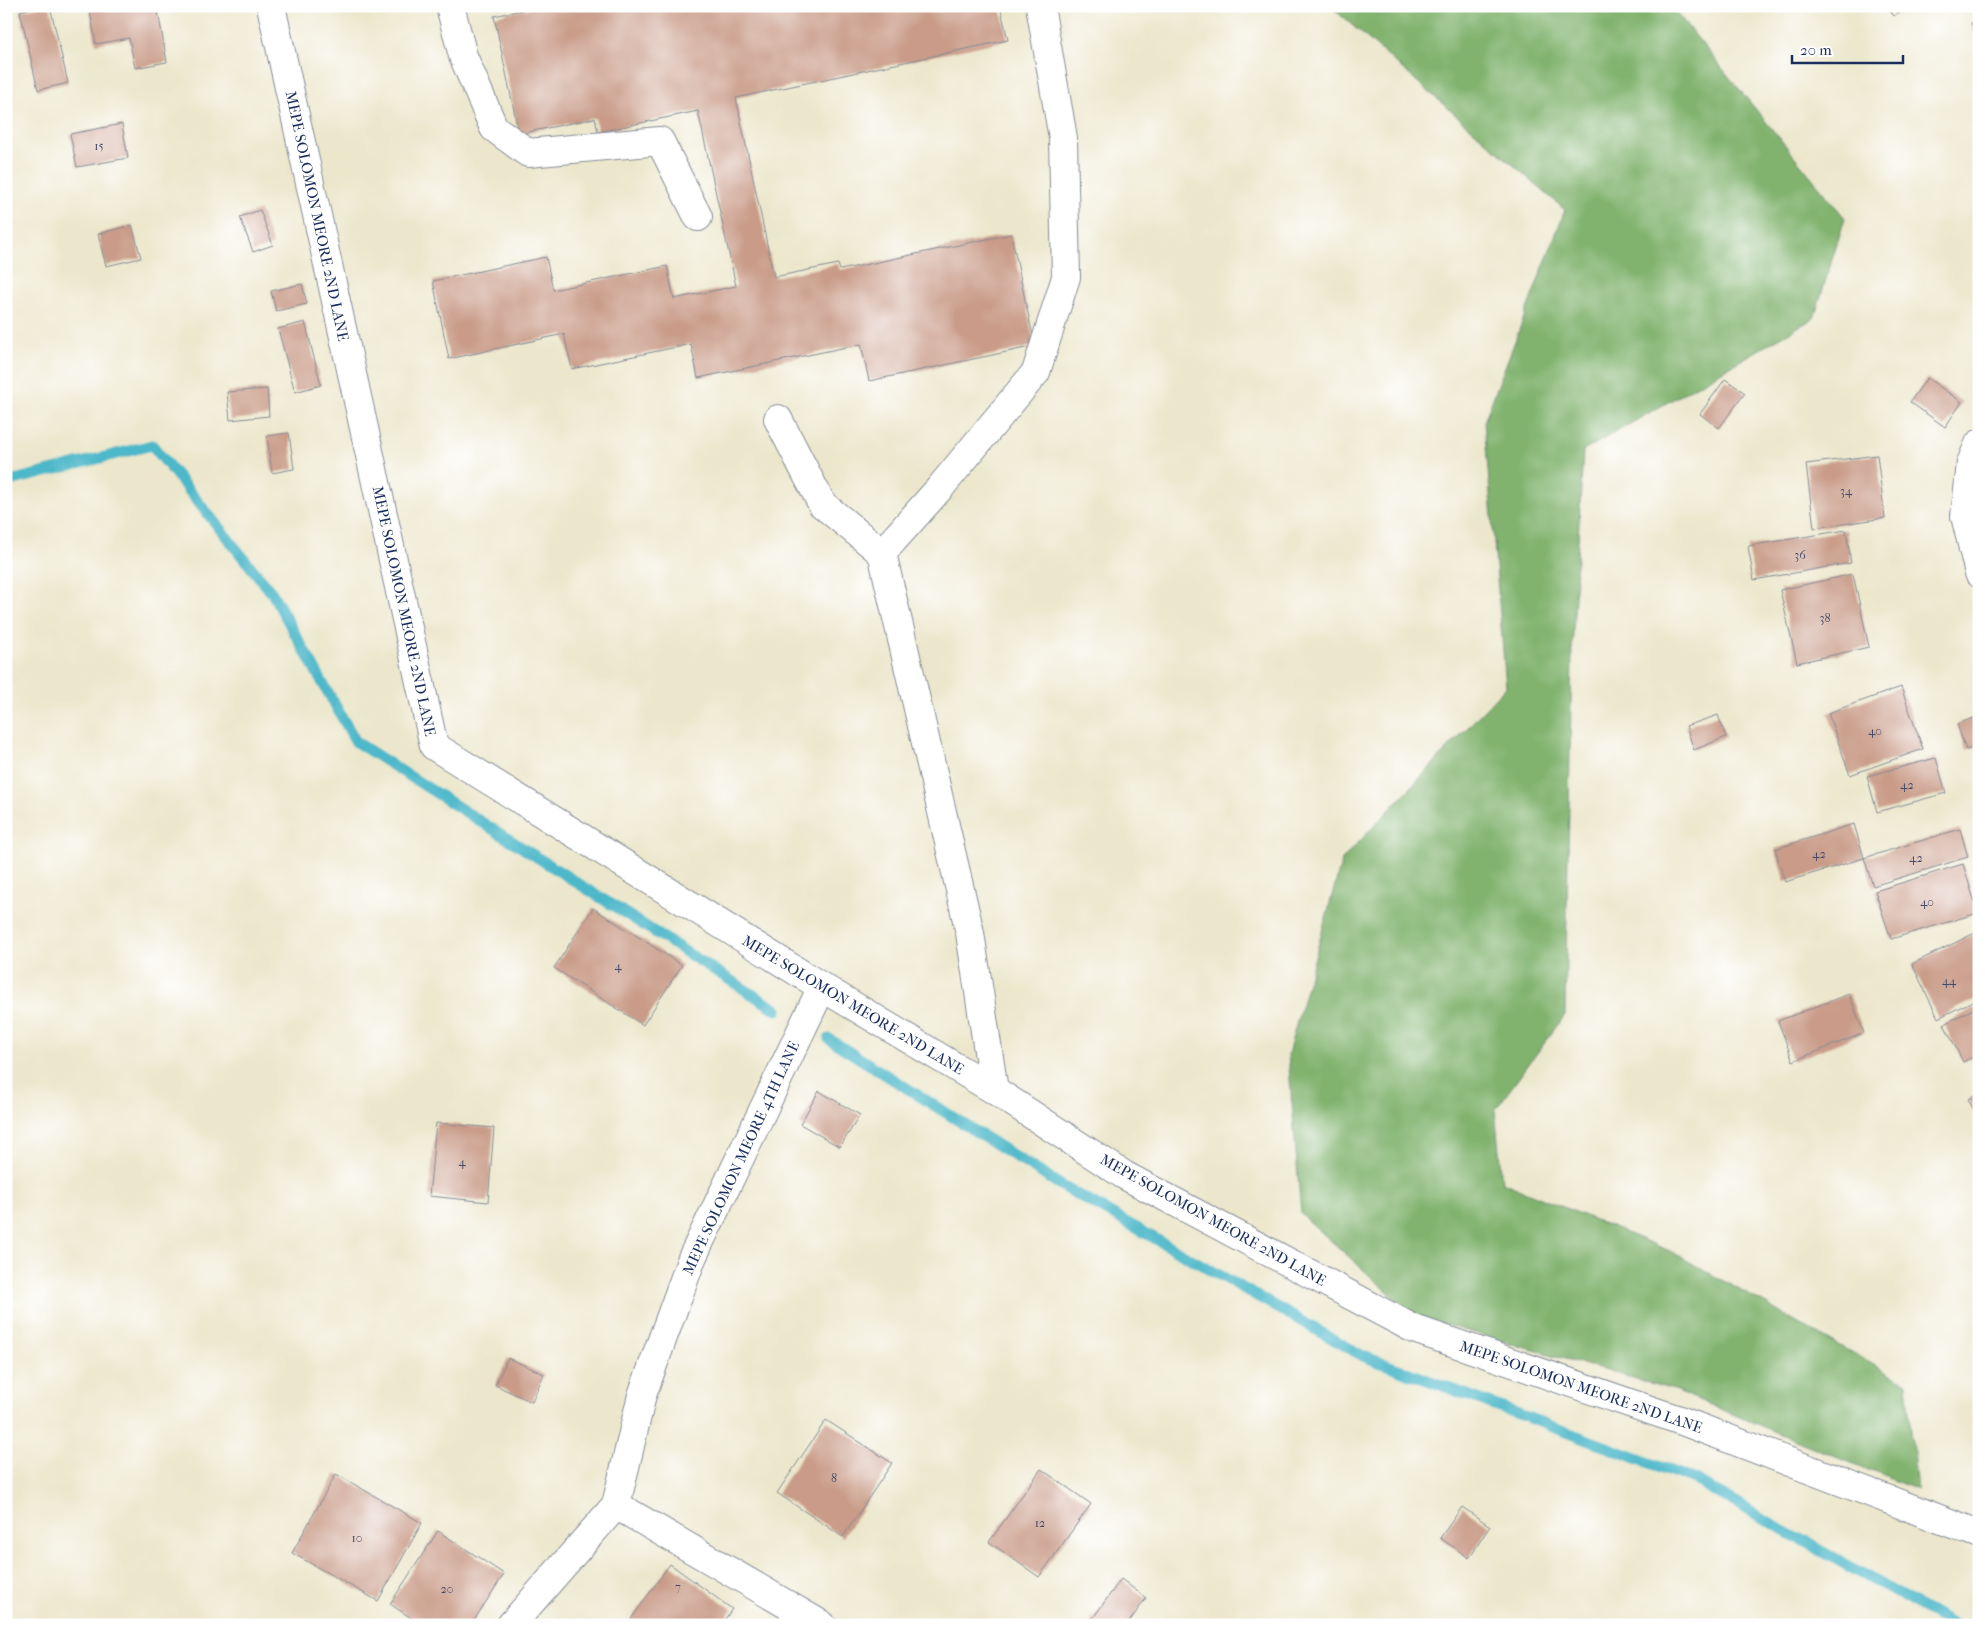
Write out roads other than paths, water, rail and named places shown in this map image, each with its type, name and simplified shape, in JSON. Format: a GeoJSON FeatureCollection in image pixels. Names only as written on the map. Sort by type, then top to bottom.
{"type":"FeatureCollection","features":[{"type":"Feature","properties":{"kind":"street","name":"MEPE SOLOMON MEORE 2ND LANE"},"geometry":{"type":"LineString","coordinates":[[271,6],[434,746],[822,987],[994,1090],[1124,1175],[1414,1329],[1682,1422],[1979,1534]]}},
{"type":"Feature","properties":{"kind":"street"},"geometry":{"type":"LineString","coordinates":[[450,6],[463,56],[494,128],[528,153],[660,141],[698,217]]}},
{"type":"Feature","properties":{"kind":"street"},"geometry":{"type":"LineString","coordinates":[[882,553],[939,489],[1036,372],[1066,277],[1062,138],[1040,6]]}},
{"type":"Feature","properties":{"kind":"street"},"geometry":{"type":"LineString","coordinates":[[778,419],[822,504],[882,553],[970,933],[994,1090]]}},
{"type":"Feature","properties":{"kind":"street"},"geometry":{"type":"LineString","coordinates":[[1979,444],[1971,463],[1965,516],[1979,573]]}},
{"type":"Feature","properties":{"kind":"street","name":"MEPE SOLOMON MEORE 4TH LANE"},"geometry":{"type":"LineString","coordinates":[[511,1625],[616,1505],[642,1395],[692,1258],[822,987]]}},
{"type":"Feature","properties":{"kind":"street"},"geometry":{"type":"LineString","coordinates":[[616,1505],[822,1625]]}},
{"type":"Feature","properties":{"kind":"waterway"},"geometry":{"type":"LineString","coordinates":[[6,482],[152,445],[272,593],[356,742],[777,1010]]}},
{"type":"Feature","properties":{"kind":"waterway"},"geometry":{"type":"LineString","coordinates":[[829,1039],[1062,1186],[1363,1356],[1695,1480],[1953,1625]]}}]}
